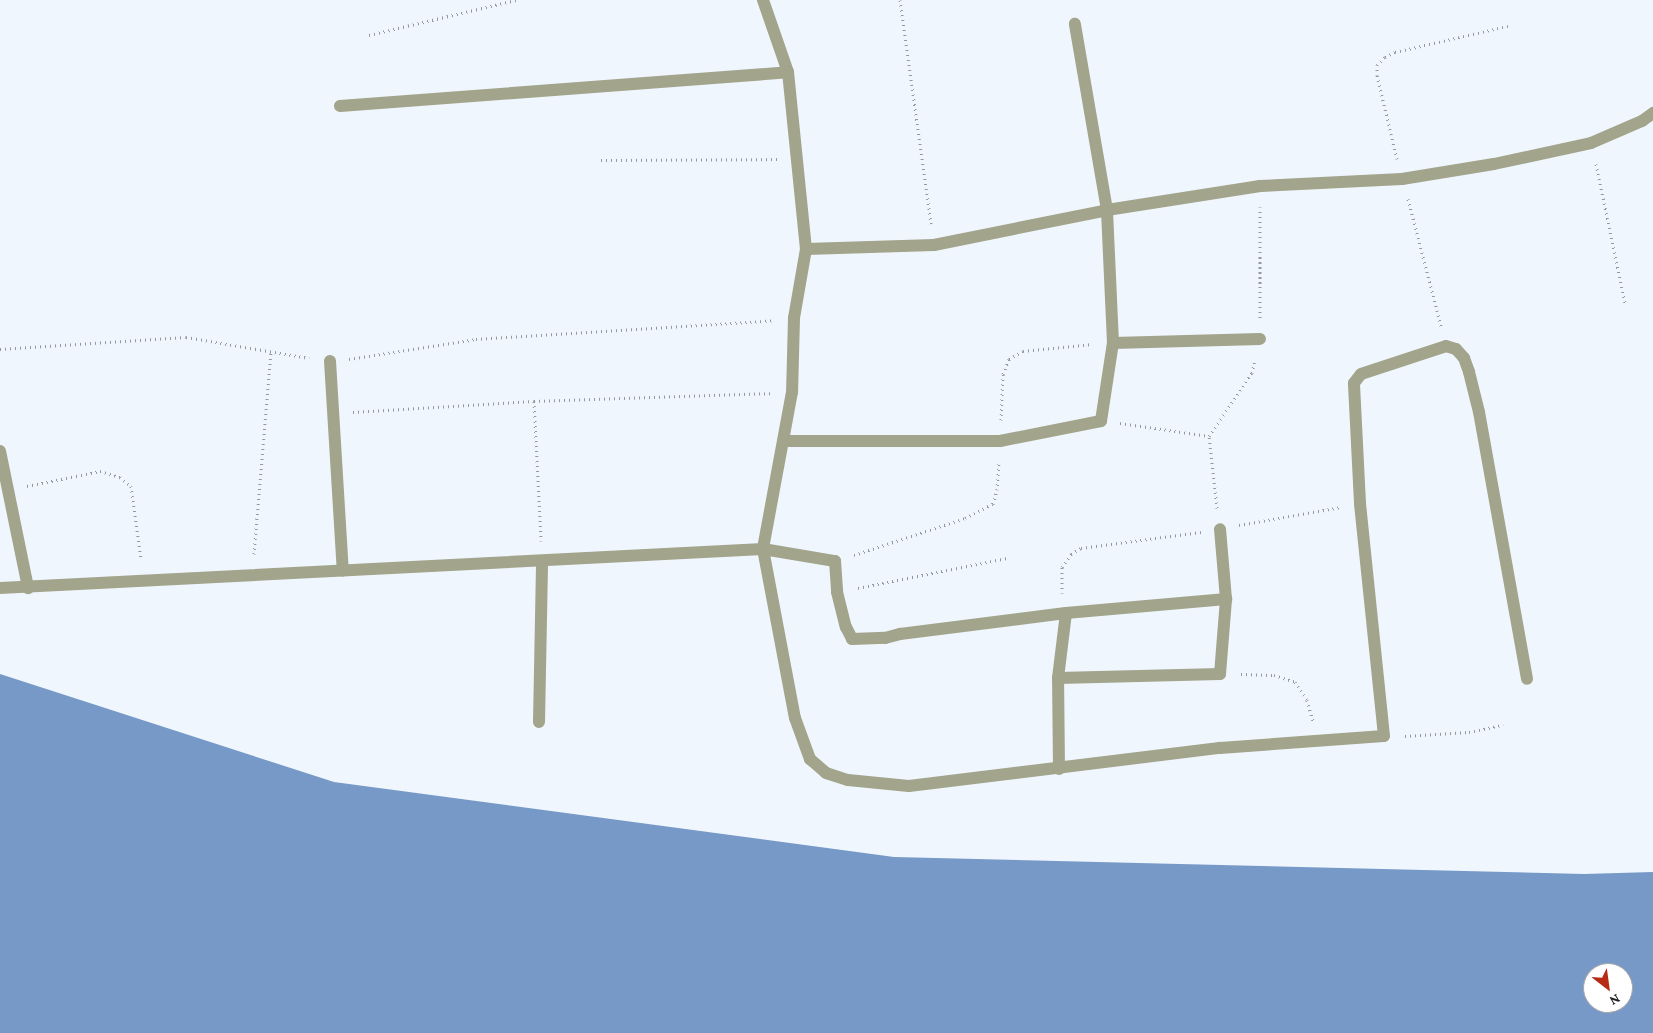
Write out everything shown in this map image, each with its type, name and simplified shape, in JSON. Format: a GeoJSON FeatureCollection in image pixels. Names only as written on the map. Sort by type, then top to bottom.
{"type":"FeatureCollection","features":[{"type":"Feature","properties":{"kind":"street"},"geometry":{"type":"LineString","coordinates":[[763,0],[788,72],[806,249],[794,318],[792,392],[763,549],[795,718],[810,759],[826,773],[848,780],[909,786],[1220,748],[1384,736],[1360,503],[1354,388],[1356,378],[1361,374],[1446,346],[1456,349],[1464,358],[1479,412],[1527,678]]}},
{"type":"Feature","properties":{"kind":"street"},"geometry":{"type":"LineString","coordinates":[[784,441],[1000,441],[1101,421],[1113,342],[1107,210],[1075,24]]}},
{"type":"Feature","properties":{"kind":"street"},"geometry":{"type":"LineString","coordinates":[[340,106],[788,72]]}},
{"type":"Feature","properties":{"kind":"street"},"geometry":{"type":"LineString","coordinates":[[806,249],[934,245],[1107,210],[1260,186],[1402,179],[1494,164],[1591,143],[1642,121],[1653,113]]}},
{"type":"Feature","properties":{"kind":"street"},"geometry":{"type":"LineString","coordinates":[[1113,342],[1260,339]]}},
{"type":"Feature","properties":{"kind":"street"},"geometry":{"type":"LineString","coordinates":[[330,361],[343,571]]}},
{"type":"Feature","properties":{"kind":"street"},"geometry":{"type":"LineString","coordinates":[[0,451],[3,491],[28,588]]}},
{"type":"Feature","properties":{"kind":"street"},"geometry":{"type":"LineString","coordinates":[[1058,678],[1220,674],[1226,599],[1220,529]]}},
{"type":"Feature","properties":{"kind":"street"},"geometry":{"type":"LineString","coordinates":[[0,588],[763,549],[835,561],[837,592],[846,627],[852,640],[885,638],[900,634],[1066,613],[1226,599]]}},
{"type":"Feature","properties":{"kind":"street"},"geometry":{"type":"LineString","coordinates":[[539,722],[542,561]]}},
{"type":"Feature","properties":{"kind":"street"},"geometry":{"type":"LineString","coordinates":[[1059,769],[1058,678],[1066,613]]}},
{"type":"Feature","properties":{"kind":"path"},"geometry":{"type":"LineString","coordinates":[[369,35],[516,0]]}},
{"type":"Feature","properties":{"kind":"path"},"geometry":{"type":"LineString","coordinates":[[900,0],[934,245]]}},
{"type":"Feature","properties":{"kind":"path"},"geometry":{"type":"LineString","coordinates":[[1446,346],[1376,75],[1377,65],[1385,57],[1395,52],[1508,26]]}},
{"type":"Feature","properties":{"kind":"path"},"geometry":{"type":"LineString","coordinates":[[1591,143],[1625,303]]}},
{"type":"Feature","properties":{"kind":"path"},"geometry":{"type":"LineString","coordinates":[[601,160],[798,159]]}},
{"type":"Feature","properties":{"kind":"path"},"geometry":{"type":"LineString","coordinates":[[1220,529],[1209,436],[1252,373],[1260,339],[1260,186]]}},
{"type":"Feature","properties":{"kind":"path"},"geometry":{"type":"LineString","coordinates":[[0,349],[186,337],[272,353],[330,361],[476,340],[794,318]]}},
{"type":"Feature","properties":{"kind":"path"},"geometry":{"type":"LineString","coordinates":[[835,561],[965,518],[993,504],[997,490],[1003,374],[1009,359],[1023,351],[1113,342]]}},
{"type":"Feature","properties":{"kind":"path"},"geometry":{"type":"LineString","coordinates":[[252,576],[272,353]]}},
{"type":"Feature","properties":{"kind":"path"},"geometry":{"type":"LineString","coordinates":[[334,413],[534,401],[792,392]]}},
{"type":"Feature","properties":{"kind":"path"},"geometry":{"type":"LineString","coordinates":[[534,401],[542,561]]}},
{"type":"Feature","properties":{"kind":"path"},"geometry":{"type":"LineString","coordinates":[[1101,421],[1209,436]]}},
{"type":"Feature","properties":{"kind":"path"},"geometry":{"type":"LineString","coordinates":[[3,491],[100,470],[120,476],[130,486],[145,582]]}},
{"type":"Feature","properties":{"kind":"path"},"geometry":{"type":"LineString","coordinates":[[1066,613],[1060,584],[1062,567],[1071,554],[1081,548],[1220,529],[1360,503]]}},
{"type":"Feature","properties":{"kind":"path"},"geometry":{"type":"LineString","coordinates":[[837,592],[1006,558]]}},
{"type":"Feature","properties":{"kind":"path"},"geometry":{"type":"LineString","coordinates":[[1220,674],[1274,675],[1295,682],[1307,700],[1318,740]]}},
{"type":"Feature","properties":{"kind":"path"},"geometry":{"type":"LineString","coordinates":[[1384,736],[1432,736],[1503,725]]}},
{"type":"Feature","properties":{"kind":"water"},"geometry":{"type":"Polygon","coordinates":[[[0,674],[334,782],[894,857],[1584,874],[1653,872],[1653,1033],[0,1033],[0,674]]]}}]}
